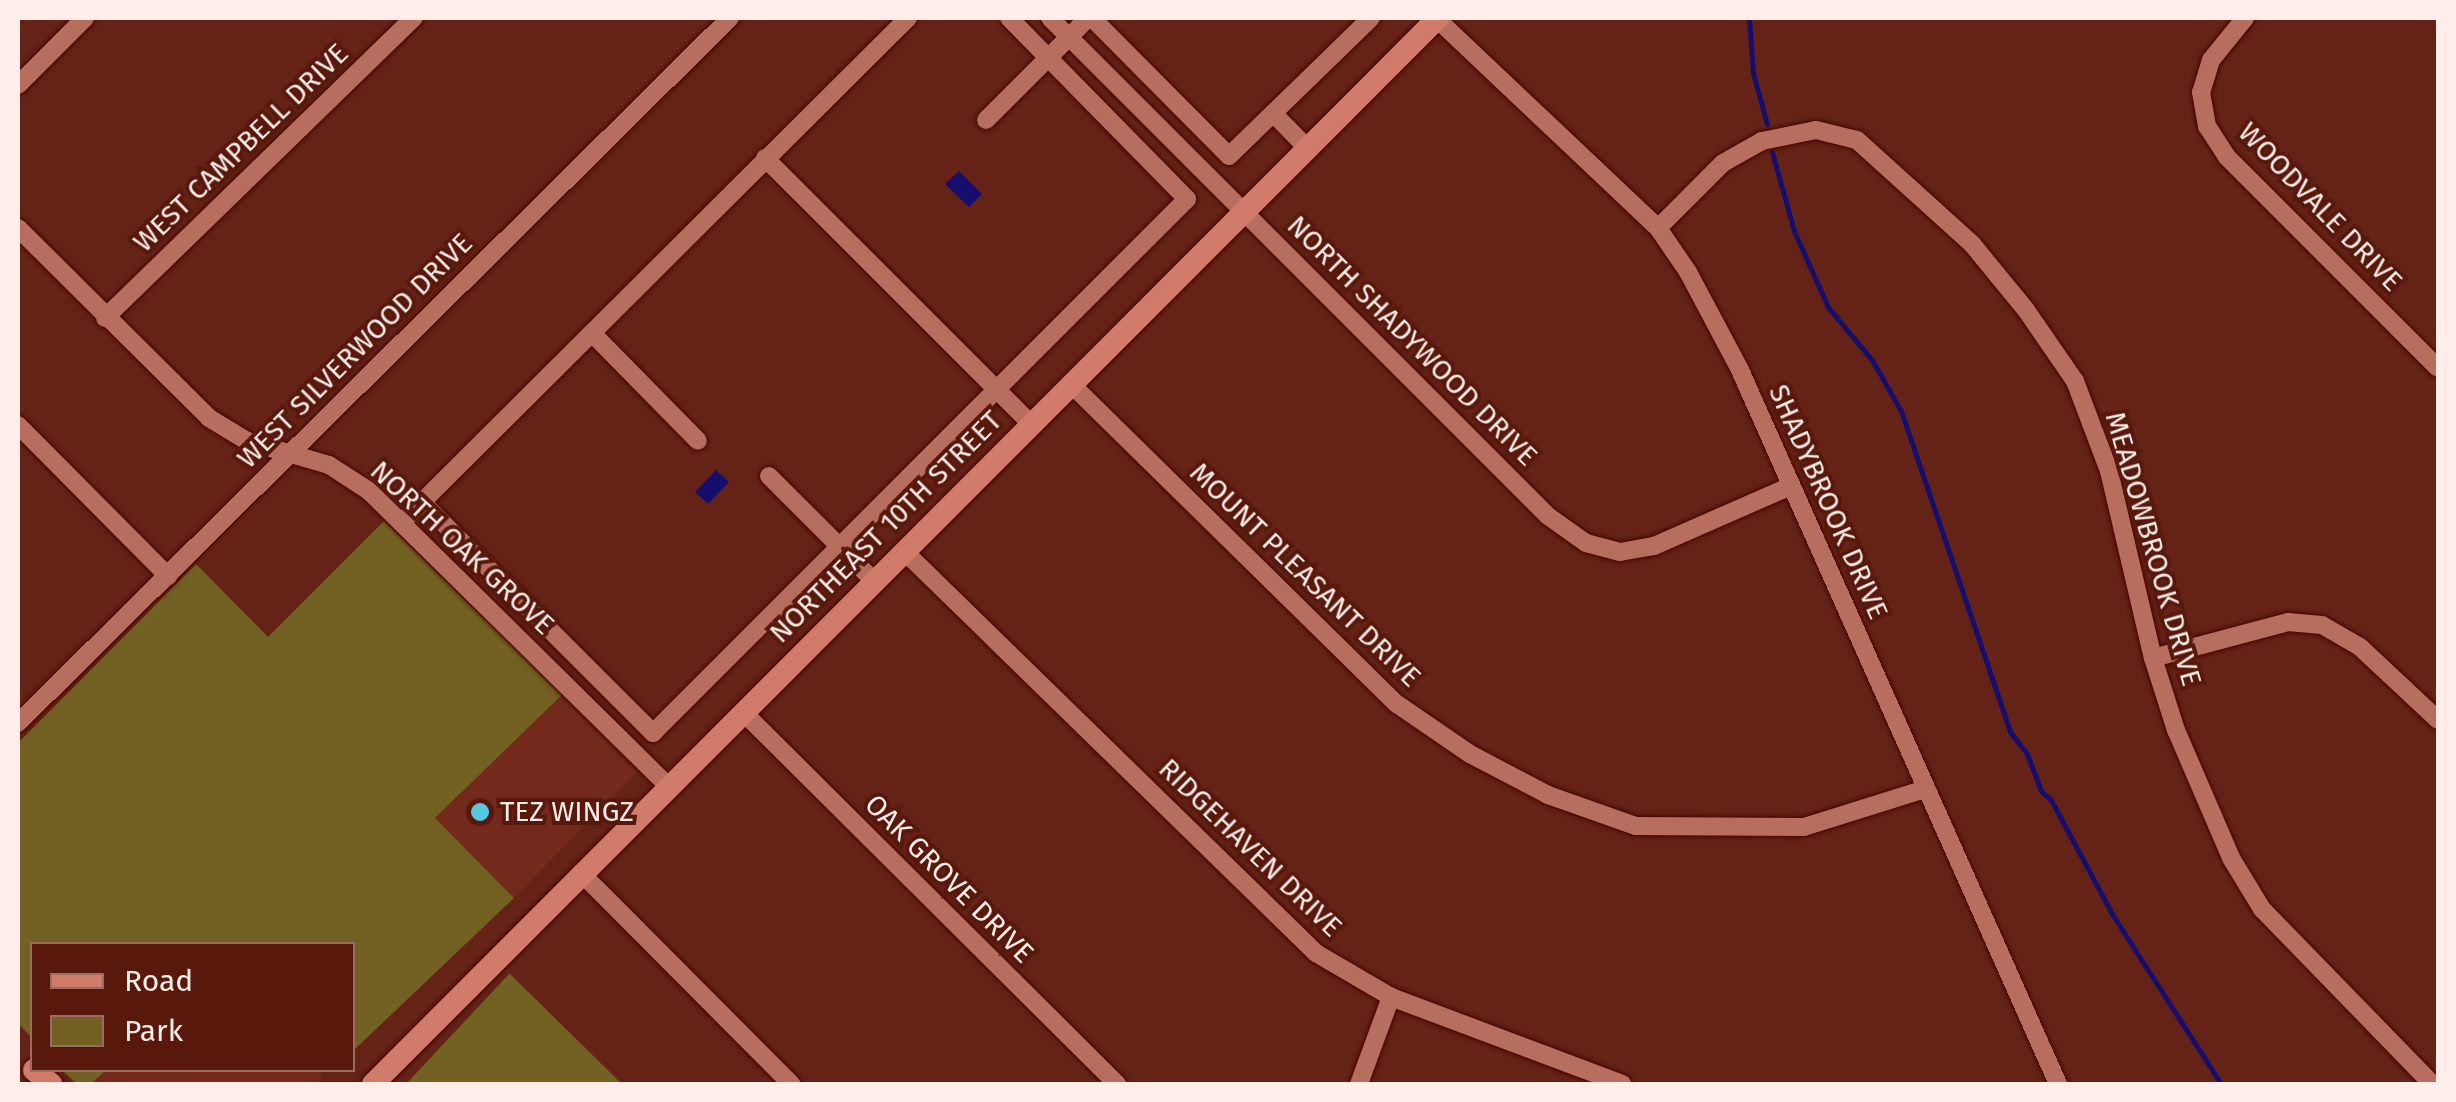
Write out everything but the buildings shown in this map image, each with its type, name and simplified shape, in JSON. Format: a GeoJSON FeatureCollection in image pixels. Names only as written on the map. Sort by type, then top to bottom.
{"type":"FeatureCollection","features":[{"type":"Feature","properties":{"kind":"main road","name":"NORTHEAST 10TH STREET"},"geometry":{"type":"LineString","coordinates":[[372,1083],[1437,18]]}},
{"type":"Feature","properties":{"kind":"street"},"geometry":{"type":"LineString","coordinates":[[18,85],[85,18]]}},
{"type":"Feature","properties":{"kind":"street","name":"WEST CAMPBELL DRIVE"},"geometry":{"type":"LineString","coordinates":[[106,318],[414,18]]}},
{"type":"Feature","properties":{"kind":"street","name":"WEST SILVERWOOD DRIVE"},"geometry":{"type":"LineString","coordinates":[[18,723],[730,18]]}},
{"type":"Feature","properties":{"kind":"street"},"geometry":{"type":"LineString","coordinates":[[403,521],[908,18]]}},
{"type":"Feature","properties":{"kind":"street"},"geometry":{"type":"LineString","coordinates":[[422,502],[652,733],[1187,199],[1009,18]]}},
{"type":"Feature","properties":{"kind":"street","name":"NORTH SHADYWOOD DRIVE"},"geometry":{"type":"LineString","coordinates":[[1050,18],[1548,516],[1586,543],[1620,552],[1654,546],[1790,486]]}},
{"type":"Feature","properties":{"kind":"street"},"geometry":{"type":"LineString","coordinates":[[986,120],[1090,18],[1229,156],[1370,18]]}},
{"type":"Feature","properties":{"kind":"street","name":"SHADYBROOK DRIVE"},"geometry":{"type":"LineString","coordinates":[[1437,18],[1658,228],[1688,272],[1740,370],[2058,1084]]}},
{"type":"Feature","properties":{"kind":"street","name":"WOODVALE DRIVE"},"geometry":{"type":"LineString","coordinates":[[2245,18],[2212,60],[2202,92],[2207,126],[2227,158],[2438,368]]}},
{"type":"Feature","properties":{"kind":"street"},"geometry":{"type":"LineString","coordinates":[[1273,113],[1307,148]]}},
{"type":"Feature","properties":{"kind":"street","name":"MEADOWBROOK DRIVE"},"geometry":{"type":"LineString","coordinates":[[1658,228],[1723,163],[1762,142],[1816,130],[1857,140],[1972,244],[2026,310],[2075,382],[2108,471],[2153,658],[2176,730],[2223,840],[2262,909],[2432,1084]]}},
{"type":"Feature","properties":{"kind":"street"},"geometry":{"type":"LineString","coordinates":[[765,158],[1032,424]]}},
{"type":"Feature","properties":{"kind":"street","name":"NORTH OAK GROVE"},"geometry":{"type":"LineString","coordinates":[[18,228],[209,418],[247,441],[329,465],[369,491],[668,786]]}},
{"type":"Feature","properties":{"kind":"street"},"geometry":{"type":"LineString","coordinates":[[592,333],[698,441]]}},
{"type":"Feature","properties":{"kind":"street","name":"MOUNT PLEASANT DRIVE"},"geometry":{"type":"LineString","coordinates":[[1070,384],[1397,704],[1470,754],[1548,795],[1636,826],[1804,827],[1925,789]]}},
{"type":"Feature","properties":{"kind":"street"},"geometry":{"type":"LineString","coordinates":[[18,425],[168,576]]}},
{"type":"Feature","properties":{"kind":"street"},"geometry":{"type":"LineString","coordinates":[[770,476],[874,581]]}},
{"type":"Feature","properties":{"kind":"street","name":"RIDGEHAVEN DRIVE"},"geometry":{"type":"LineString","coordinates":[[904,551],[1316,954],[1391,997],[1622,1084]]}},
{"type":"Feature","properties":{"kind":"street"},"geometry":{"type":"LineString","coordinates":[[2153,658],[2288,622],[2322,625],[2360,646],[2438,720]]}},
{"type":"Feature","properties":{"kind":"street","name":"OAK GROVE DRIVE"},"geometry":{"type":"LineString","coordinates":[[743,712],[1117,1084]]}},
{"type":"Feature","properties":{"kind":"street"},"geometry":{"type":"LineString","coordinates":[[581,873],[791,1084]]}},
{"type":"Feature","properties":{"kind":"street"},"geometry":{"type":"LineString","coordinates":[[1359,1084],[1391,997]]}},
{"type":"Feature","properties":{"kind":"shaded area"},"geometry":{"type":"Polygon","coordinates":[[[959,171],[982,194],[969,207],[945,184],[959,171]]]}},
{"type":"Feature","properties":{"kind":"shaded area"},"geometry":{"type":"Polygon","coordinates":[[[716,470],[729,482],[708,504],[695,492],[716,470]]]}},
{"type":"Feature","properties":{"kind":"shaded area"},"geometry":{"type":"Polygon","coordinates":[[[562,695],[638,771],[514,898],[435,819],[562,695]]]}},
{"type":"Feature","properties":{"kind":"shaded area"},"geometry":{"type":"Polygon","coordinates":[[[104,1072],[319,1072],[323,1076],[315,1084],[91,1084],[104,1072]]]}},
{"type":"Feature","properties":{"kind":"green space"},"geometry":{"type":"Polygon","coordinates":[[[384,521],[562,695],[435,818],[514,898],[355,1049],[355,942],[30,942],[30,1036],[18,1023],[18,743],[196,564],[268,637],[384,521]]]}},
{"type":"Feature","properties":{"kind":"green space"},"geometry":{"type":"Polygon","coordinates":[[[510,974],[622,1084],[406,1084],[510,974]]]}},
{"type":"Feature","properties":{"kind":"green space"},"geometry":{"type":"Polygon","coordinates":[[[64,1072],[104,1072],[91,1084],[77,1084],[64,1072]]]}},
{"type":"Feature","properties":{"kind":"waterway"},"geometry":{"type":"LineString","coordinates":[[1749,18],[1753,73],[1767,124]]}},
{"type":"Feature","properties":{"kind":"waterway"},"geometry":{"type":"LineString","coordinates":[[1772,152],[1794,231],[1828,307],[1872,360],[1901,411],[2010,732],[2027,754],[2041,791],[2051,800],[2112,914],[2221,1084]]}},
{"type":"Feature","properties":{"kind":"place","name":"TEZ WINGZ"},"geometry":{"type":"Point","coordinates":[480,812]}}]}
